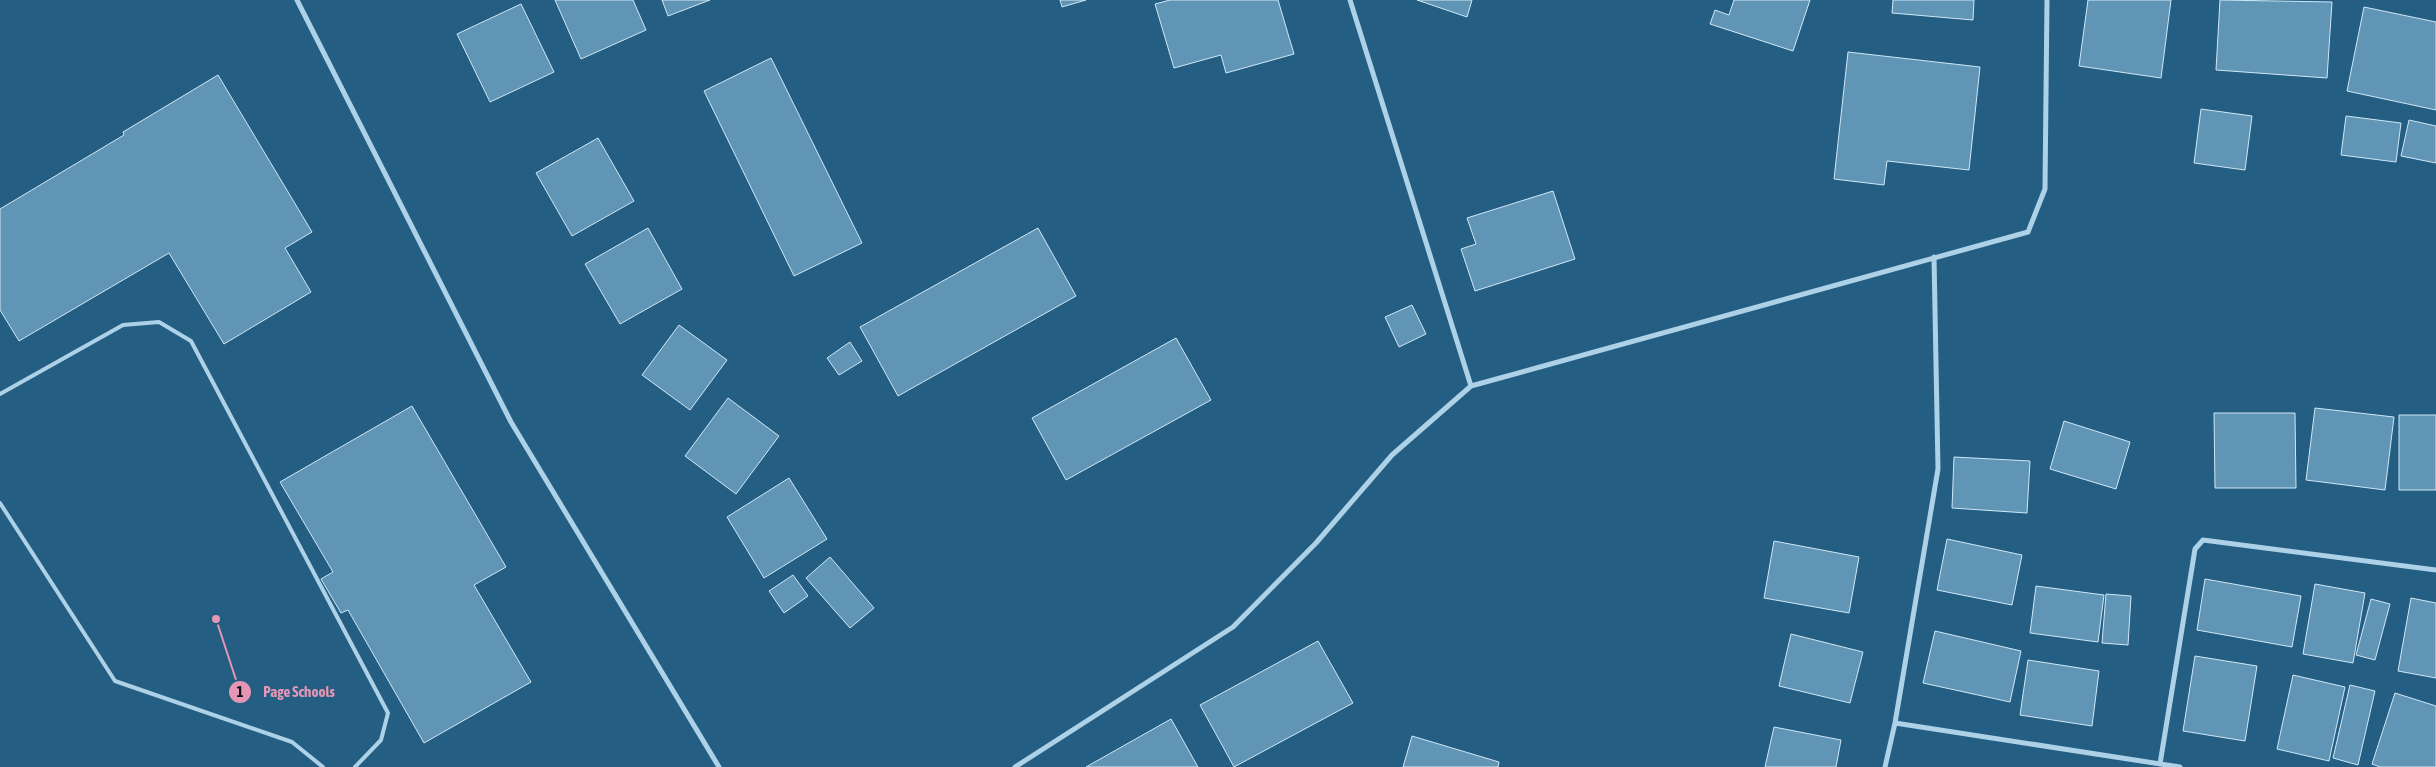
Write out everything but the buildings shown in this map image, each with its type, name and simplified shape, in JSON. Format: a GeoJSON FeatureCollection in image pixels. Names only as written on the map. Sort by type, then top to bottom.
{"type":"FeatureCollection","features":[{"type":"Feature","properties":{"kind":"street"},"geometry":{"type":"LineString","coordinates":[[297,0],[511,422],[719,767]]}},
{"type":"Feature","properties":{"kind":"street"},"geometry":{"type":"LineString","coordinates":[[1350,0],[1471,386]]}},
{"type":"Feature","properties":{"kind":"street"},"geometry":{"type":"LineString","coordinates":[[1015,767],[1233,627],[1316,543],[1392,456],[1471,386],[2028,232],[2045,189],[2047,0]]}},
{"type":"Feature","properties":{"kind":"street"},"geometry":{"type":"LineString","coordinates":[[1885,767],[1895,723],[1938,469],[1934,257]]}},
{"type":"Feature","properties":{"kind":"street"},"geometry":{"type":"LineString","coordinates":[[2160,764],[2195,549],[2198,543],[2203,540],[2436,570]]}},
{"type":"Feature","properties":{"kind":"street"},"geometry":{"type":"LineString","coordinates":[[1895,723],[2180,767]]}},
{"type":"Feature","properties":{"kind":"lane"},"geometry":{"type":"LineString","coordinates":[[0,394],[123,325],[159,322],[191,341],[388,713],[381,740],[355,767]]}},
{"type":"Feature","properties":{"kind":"lane"},"geometry":{"type":"LineString","coordinates":[[0,503],[116,681],[292,742],[323,767]]}},
{"type":"Feature","properties":{"kind":"place","name":"Page Schools"},"geometry":{"type":"Point","coordinates":[216,619]}}]}
